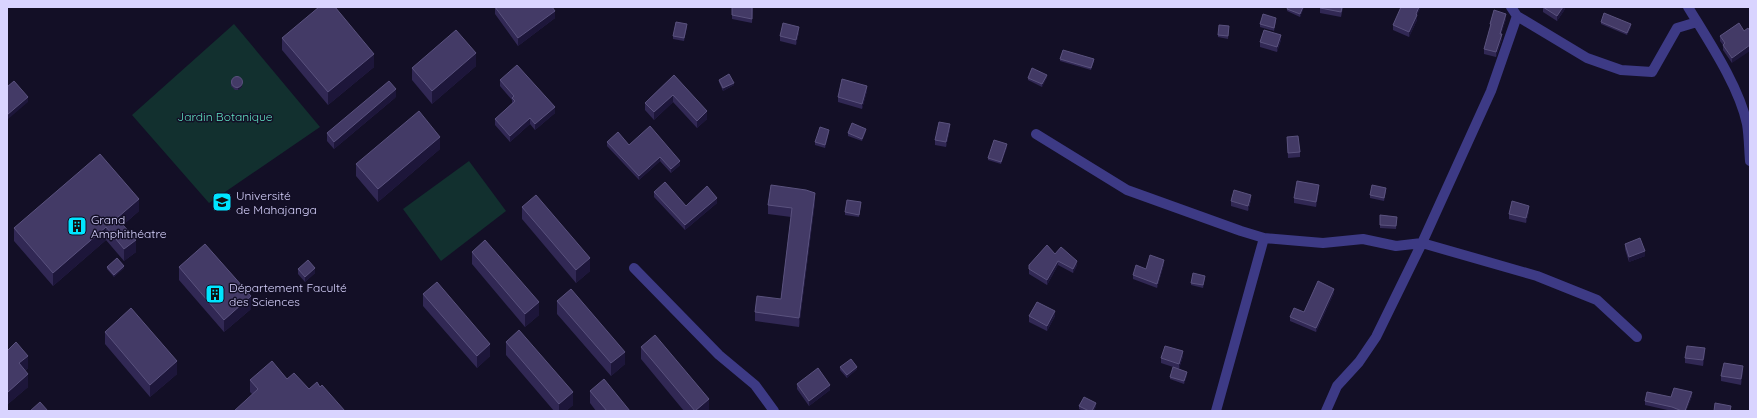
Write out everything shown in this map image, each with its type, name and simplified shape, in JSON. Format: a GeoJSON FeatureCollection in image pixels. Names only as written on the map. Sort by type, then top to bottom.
{"type":"FeatureCollection","features":[{"type":"Feature","properties":{"kind":"street"},"geometry":{"type":"LineString","coordinates":[[1510,7],[1517,16],[1587,58],[1621,70],[1652,72],[1677,28],[1697,22]]}},
{"type":"Feature","properties":{"kind":"street"},"geometry":{"type":"LineString","coordinates":[[1688,7],[1726,72],[1736,94],[1748,125],[1750,160]]}},
{"type":"Feature","properties":{"kind":"street"},"geometry":{"type":"LineString","coordinates":[[1326,411],[1337,386],[1359,362],[1376,337],[1422,243],[1491,91],[1517,16]]}},
{"type":"Feature","properties":{"kind":"street"},"geometry":{"type":"LineString","coordinates":[[1036,134],[1127,190],[1241,231],[1264,238],[1323,243],[1363,239],[1396,246],[1422,243],[1537,276],[1597,300],[1637,337]]}},
{"type":"Feature","properties":{"kind":"street"},"geometry":{"type":"LineString","coordinates":[[1216,411],[1264,238]]}},
{"type":"Feature","properties":{"kind":"street"},"geometry":{"type":"LineString","coordinates":[[634,268],[719,355],[755,385],[774,411]]}},
{"type":"Feature","properties":{"kind":"green space","name":"Jardin Botanique"},"geometry":{"type":"Polygon","coordinates":[[[234,24],[320,127],[209,203],[132,115],[234,24]]]}},
{"type":"Feature","properties":{"kind":"green space"},"geometry":{"type":"Polygon","coordinates":[[[469,161],[506,211],[441,261],[403,209],[469,161]]]}},
{"type":"Feature","properties":{"kind":"building"},"geometry":{"type":"Polygon","coordinates":[[[319,7],[335,7],[374,54],[328,92],[282,38],[319,7]]]}},
{"type":"Feature","properties":{"kind":"building"},"geometry":{"type":"Polygon","coordinates":[[[495,7],[552,7],[555,11],[518,38],[495,7]]]}},
{"type":"Feature","properties":{"kind":"building"},"geometry":{"type":"Polygon","coordinates":[[[732,7],[752,7],[752,19],[732,15],[732,7]]]}},
{"type":"Feature","properties":{"kind":"building"},"geometry":{"type":"Polygon","coordinates":[[[1288,7],[1303,7],[1300,14],[1287,9],[1288,7]]]}},
{"type":"Feature","properties":{"kind":"building"},"geometry":{"type":"Polygon","coordinates":[[[1320,7],[1342,7],[1341,12],[1320,7]]]}},
{"type":"Feature","properties":{"kind":"building"},"geometry":{"type":"Polygon","coordinates":[[[1401,7],[1419,7],[1409,32],[1393,25],[1401,7]]]}},
{"type":"Feature","properties":{"kind":"building"},"geometry":{"type":"Polygon","coordinates":[[[1543,7],[1563,7],[1557,16],[1543,7]]]}},
{"type":"Feature","properties":{"kind":"building"},"geometry":{"type":"Polygon","coordinates":[[[1494,10],[1506,14],[1500,34],[1502,34],[1496,52],[1484,49],[1494,10]]]}},
{"type":"Feature","properties":{"kind":"building"},"geometry":{"type":"Polygon","coordinates":[[[1604,13],[1631,24],[1627,33],[1601,22],[1604,13]]]}},
{"type":"Feature","properties":{"kind":"building"},"geometry":{"type":"Polygon","coordinates":[[[1263,14],[1276,18],[1274,28],[1260,24],[1263,14]]]}},
{"type":"Feature","properties":{"kind":"building"},"geometry":{"type":"Polygon","coordinates":[[[676,22],[687,24],[684,38],[673,36],[676,22]]]}},
{"type":"Feature","properties":{"kind":"building"},"geometry":{"type":"Polygon","coordinates":[[[783,23],[799,27],[796,40],[780,36],[783,23]]]}},
{"type":"Feature","properties":{"kind":"building"},"geometry":{"type":"Polygon","coordinates":[[[1739,23],[1744,31],[1748,28],[1750,31],[1750,45],[1732,58],[1723,45],[1725,43],[1720,36],[1739,23]]]}},
{"type":"Feature","properties":{"kind":"building"},"geometry":{"type":"Polygon","coordinates":[[[1219,25],[1229,26],[1228,36],[1218,35],[1219,25]]]}},
{"type":"Feature","properties":{"kind":"building"},"geometry":{"type":"Polygon","coordinates":[[[456,30],[476,53],[432,91],[412,68],[456,30]]]}},
{"type":"Feature","properties":{"kind":"building"},"geometry":{"type":"Polygon","coordinates":[[[1264,30],[1281,35],[1277,47],[1260,42],[1264,30]]]}},
{"type":"Feature","properties":{"kind":"building"},"geometry":{"type":"Polygon","coordinates":[[[1063,50],[1094,59],[1091,68],[1060,59],[1063,50]]]}},
{"type":"Feature","properties":{"kind":"building"},"geometry":{"type":"Polygon","coordinates":[[[517,65],[555,107],[535,124],[530,118],[510,136],[495,119],[515,101],[512,98],[514,96],[500,80],[517,65]]]}},
{"type":"Feature","properties":{"kind":"building"},"geometry":{"type":"Polygon","coordinates":[[[1032,68],[1047,75],[1042,84],[1028,78],[1032,68]]]}},
{"type":"Feature","properties":{"kind":"building"},"geometry":{"type":"Polygon","coordinates":[[[729,74],[734,83],[723,88],[719,80],[729,74]]]}},
{"type":"Feature","properties":{"kind":"building"},"geometry":{"type":"Polygon","coordinates":[[[674,75],[707,111],[697,121],[673,95],[654,112],[645,103],[674,75]]]}},
{"type":"Feature","properties":{"kind":"building"},"geometry":{"type":"Polygon","coordinates":[[[235,77],[239,77],[241,78],[241,86],[235,87],[232,84],[232,80],[235,77]]]}},
{"type":"Feature","properties":{"kind":"building"},"geometry":{"type":"Polygon","coordinates":[[[842,79],[867,86],[862,104],[838,97],[842,79]]]}},
{"type":"Feature","properties":{"kind":"building"},"geometry":{"type":"Polygon","coordinates":[[[14,81],[28,97],[7,115],[7,87],[14,81]]]}},
{"type":"Feature","properties":{"kind":"building"},"geometry":{"type":"Polygon","coordinates":[[[389,81],[396,89],[334,142],[327,133],[389,81]]]}},
{"type":"Feature","properties":{"kind":"building"},"geometry":{"type":"Polygon","coordinates":[[[419,111],[440,137],[378,189],[356,164],[419,111]]]}},
{"type":"Feature","properties":{"kind":"building"},"geometry":{"type":"Polygon","coordinates":[[[939,122],[950,124],[946,142],[935,140],[939,122]]]}},
{"type":"Feature","properties":{"kind":"building"},"geometry":{"type":"Polygon","coordinates":[[[852,123],[866,129],[862,139],[848,133],[852,123]]]}},
{"type":"Feature","properties":{"kind":"building"},"geometry":{"type":"Polygon","coordinates":[[[650,126],[680,161],[671,169],[660,157],[639,176],[607,142],[618,132],[629,145],[650,126]]]}},
{"type":"Feature","properties":{"kind":"building"},"geometry":{"type":"Polygon","coordinates":[[[820,127],[829,130],[825,145],[815,142],[820,127]]]}},
{"type":"Feature","properties":{"kind":"building"},"geometry":{"type":"Polygon","coordinates":[[[1298,136],[1300,152],[1288,153],[1287,137],[1298,136]]]}},
{"type":"Feature","properties":{"kind":"building"},"geometry":{"type":"Polygon","coordinates":[[[994,140],[1007,144],[1001,162],[988,158],[994,140]]]}},
{"type":"Feature","properties":{"kind":"building","name":"Grand Amphithéatre"},"geometry":{"type":"Polygon","coordinates":[[[100,154],[139,199],[117,218],[136,240],[124,249],[106,227],[53,273],[14,228],[100,154]]]}},
{"type":"Feature","properties":{"kind":"building"},"geometry":{"type":"Polygon","coordinates":[[[1297,181],[1319,185],[1316,202],[1294,198],[1297,181]]]}},
{"type":"Feature","properties":{"kind":"building"},"geometry":{"type":"Polygon","coordinates":[[[665,182],[686,206],[707,186],[717,198],[685,225],[654,192],[665,182]]]}},
{"type":"Feature","properties":{"kind":"building"},"geometry":{"type":"Polygon","coordinates":[[[771,185],[806,190],[815,193],[799,318],[755,312],[757,296],[781,299],[792,208],[768,205],[771,185]]]}},
{"type":"Feature","properties":{"kind":"building"},"geometry":{"type":"Polygon","coordinates":[[[1372,185],[1386,188],[1384,198],[1370,195],[1372,185]]]}},
{"type":"Feature","properties":{"kind":"building"},"geometry":{"type":"Polygon","coordinates":[[[1234,190],[1251,195],[1248,206],[1231,201],[1234,190]]]}},
{"type":"Feature","properties":{"kind":"building"},"geometry":{"type":"Polygon","coordinates":[[[536,195],[590,258],[576,270],[522,207],[536,195]]]}},
{"type":"Feature","properties":{"kind":"building"},"geometry":{"type":"Polygon","coordinates":[[[847,200],[861,202],[859,215],[845,212],[847,200]]]}},
{"type":"Feature","properties":{"kind":"building"},"geometry":{"type":"Polygon","coordinates":[[[1512,201],[1529,206],[1526,218],[1509,214],[1512,201]]]}},
{"type":"Feature","properties":{"kind":"building"},"geometry":{"type":"Polygon","coordinates":[[[1380,215],[1397,217],[1396,226],[1380,225],[1380,215]]]}},
{"type":"Feature","properties":{"kind":"building"},"geometry":{"type":"Polygon","coordinates":[[[1640,238],[1645,251],[1629,257],[1625,244],[1640,238]]]}},
{"type":"Feature","properties":{"kind":"building"},"geometry":{"type":"Polygon","coordinates":[[[485,240],[539,302],[525,314],[472,252],[485,240]]]}},
{"type":"Feature","properties":{"kind":"building","name":"Département Faculté des Sciences"},"geometry":{"type":"Polygon","coordinates":[[[205,244],[251,296],[224,320],[179,267],[205,244]]]}},
{"type":"Feature","properties":{"kind":"building"},"geometry":{"type":"Polygon","coordinates":[[[1047,245],[1055,254],[1061,247],[1077,261],[1073,269],[1058,261],[1047,280],[1029,269],[1029,265],[1047,245]]]}},
{"type":"Feature","properties":{"kind":"building"},"geometry":{"type":"Polygon","coordinates":[[[1150,255],[1164,260],[1157,284],[1133,275],[1136,265],[1146,269],[1150,255]]]}},
{"type":"Feature","properties":{"kind":"building"},"geometry":{"type":"Polygon","coordinates":[[[117,258],[124,266],[114,275],[107,267],[117,258]]]}},
{"type":"Feature","properties":{"kind":"building"},"geometry":{"type":"Polygon","coordinates":[[[308,260],[315,268],[305,277],[298,269],[308,260]]]}},
{"type":"Feature","properties":{"kind":"building"},"geometry":{"type":"Polygon","coordinates":[[[1193,273],[1205,276],[1203,285],[1191,283],[1193,273]]]}},
{"type":"Feature","properties":{"kind":"building"},"geometry":{"type":"Polygon","coordinates":[[[1318,281],[1334,289],[1316,328],[1290,317],[1294,308],[1304,312],[1318,281]]]}},
{"type":"Feature","properties":{"kind":"building"},"geometry":{"type":"Polygon","coordinates":[[[437,282],[490,344],[477,356],[423,294],[437,282]]]}},
{"type":"Feature","properties":{"kind":"building"},"geometry":{"type":"Polygon","coordinates":[[[571,289],[625,352],[611,363],[557,301],[571,289]]]}},
{"type":"Feature","properties":{"kind":"building"},"geometry":{"type":"Polygon","coordinates":[[[1037,302],[1055,311],[1047,326],[1029,316],[1037,302]]]}},
{"type":"Feature","properties":{"kind":"building"},"geometry":{"type":"Polygon","coordinates":[[[131,308],[177,361],[150,385],[105,332],[131,308]]]}},
{"type":"Feature","properties":{"kind":"building"},"geometry":{"type":"Polygon","coordinates":[[[519,330],[573,392],[559,404],[506,342],[519,330]]]}},
{"type":"Feature","properties":{"kind":"building"},"geometry":{"type":"Polygon","coordinates":[[[655,335],[709,399],[695,411],[641,347],[655,335]]]}},
{"type":"Feature","properties":{"kind":"building"},"geometry":{"type":"Polygon","coordinates":[[[16,342],[28,356],[19,363],[28,374],[8,392],[7,351],[16,342]]]}},
{"type":"Feature","properties":{"kind":"building"},"geometry":{"type":"Polygon","coordinates":[[[1165,346],[1183,351],[1179,364],[1161,358],[1165,346]]]}},
{"type":"Feature","properties":{"kind":"building"},"geometry":{"type":"Polygon","coordinates":[[[1687,346],[1705,348],[1703,360],[1685,358],[1687,346]]]}},
{"type":"Feature","properties":{"kind":"building"},"geometry":{"type":"Polygon","coordinates":[[[851,359],[857,367],[847,375],[840,367],[851,359]]]}},
{"type":"Feature","properties":{"kind":"building"},"geometry":{"type":"Polygon","coordinates":[[[272,361],[287,379],[294,373],[309,389],[317,382],[320,387],[322,385],[345,411],[234,411],[258,389],[250,380],[272,361]]]}},
{"type":"Feature","properties":{"kind":"building"},"geometry":{"type":"Polygon","coordinates":[[[1724,363],[1743,366],[1741,379],[1721,376],[1724,363]]]}},
{"type":"Feature","properties":{"kind":"building"},"geometry":{"type":"Polygon","coordinates":[[[1173,367],[1187,372],[1184,381],[1170,377],[1173,367]]]}},
{"type":"Feature","properties":{"kind":"building"},"geometry":{"type":"Polygon","coordinates":[[[818,368],[830,385],[809,401],[797,384],[818,368]]]}},
{"type":"Feature","properties":{"kind":"building"},"geometry":{"type":"Polygon","coordinates":[[[604,379],[630,411],[607,411],[590,391],[604,379]]]}},
{"type":"Feature","properties":{"kind":"building"},"geometry":{"type":"Polygon","coordinates":[[[1674,388],[1692,392],[1685,411],[1645,401],[1647,392],[1671,397],[1674,388]]]}},
{"type":"Feature","properties":{"kind":"building"},"geometry":{"type":"Polygon","coordinates":[[[1084,397],[1096,403],[1092,411],[1079,406],[1084,397]]]}},
{"type":"Feature","properties":{"kind":"building"},"geometry":{"type":"Polygon","coordinates":[[[40,402],[48,411],[30,411],[40,402]]]}},
{"type":"Feature","properties":{"kind":"building"},"geometry":{"type":"Polygon","coordinates":[[[1715,403],[1731,406],[1730,411],[1714,411],[1715,403]]]}},
{"type":"Feature","properties":{"kind":"place","name":"Université de Mahajanga"},"geometry":{"type":"Point","coordinates":[222,202]}},
{"type":"Feature","properties":{"kind":"place","name":"Grand Amphithéatre"},"geometry":{"type":"Point","coordinates":[77,226]}},
{"type":"Feature","properties":{"kind":"place","name":"Département Faculté des Sciences"},"geometry":{"type":"Point","coordinates":[215,294]}}]}
